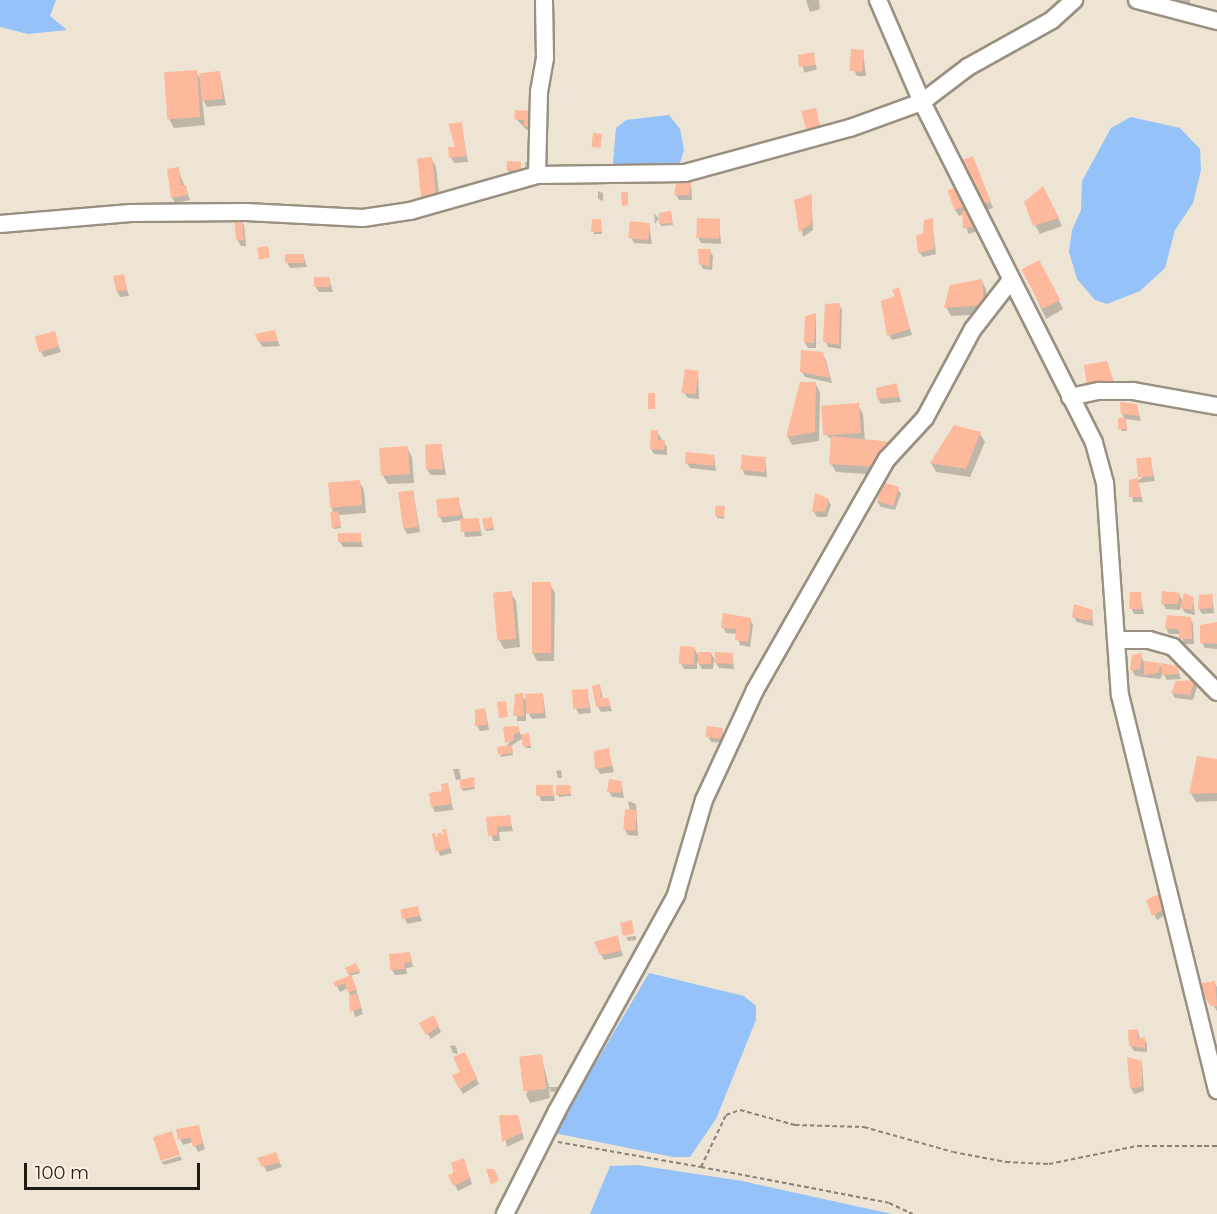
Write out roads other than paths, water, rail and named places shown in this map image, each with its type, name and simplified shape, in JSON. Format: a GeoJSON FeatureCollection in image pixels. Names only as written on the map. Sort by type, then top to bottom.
{"type":"FeatureCollection","features":[{"type":"Feature","properties":{"kind":"street"},"geometry":{"type":"LineString","coordinates":[[537,175],[539,92],[545,58],[544,0]]}},
{"type":"Feature","properties":{"kind":"street"},"geometry":{"type":"LineString","coordinates":[[878,0],[922,102],[1094,443],[1105,483],[1120,695],[1136,771],[1217,1090]]}},
{"type":"Feature","properties":{"kind":"street"},"geometry":{"type":"LineString","coordinates":[[0,224],[131,213],[246,212],[363,218],[410,211],[537,175],[685,172],[850,129],[922,102],[968,67],[1053,20],[1074,0]]}},
{"type":"Feature","properties":{"kind":"street"},"geometry":{"type":"LineString","coordinates":[[1137,0],[1217,21]]}},
{"type":"Feature","properties":{"kind":"street"},"geometry":{"type":"LineString","coordinates":[[505,1214],[543,1139],[676,895],[704,800],[755,690],[886,459],[925,418],[973,329],[1011,280]]}},
{"type":"Feature","properties":{"kind":"street"},"geometry":{"type":"LineString","coordinates":[[1070,397],[1099,391],[1133,391],[1217,406]]}},
{"type":"Feature","properties":{"kind":"street"},"geometry":{"type":"LineString","coordinates":[[1117,640],[1149,640],[1173,647],[1217,692]]}},
{"type":"Feature","properties":{"kind":"water"},"geometry":{"type":"Polygon","coordinates":[[[0,0],[56,0],[50,16],[67,30],[28,34],[0,27],[0,0]]]}},
{"type":"Feature","properties":{"kind":"water"},"geometry":{"type":"Polygon","coordinates":[[[669,115],[680,129],[684,150],[680,163],[670,167],[618,167],[613,163],[616,128],[626,120],[669,115]]]}},
{"type":"Feature","properties":{"kind":"water"},"geometry":{"type":"Polygon","coordinates":[[[1131,117],[1180,128],[1200,149],[1201,170],[1193,203],[1175,230],[1165,268],[1140,291],[1107,304],[1095,300],[1077,279],[1069,252],[1072,230],[1081,210],[1082,181],[1111,128],[1131,117]]]}},
{"type":"Feature","properties":{"kind":"water"},"geometry":{"type":"Polygon","coordinates":[[[649,973],[744,996],[756,1006],[756,1020],[716,1119],[690,1157],[673,1157],[554,1133],[649,973]]]}},
{"type":"Feature","properties":{"kind":"water"},"geometry":{"type":"Polygon","coordinates":[[[637,1165],[742,1181],[892,1214],[590,1214],[610,1166],[637,1165]]]}}]}
